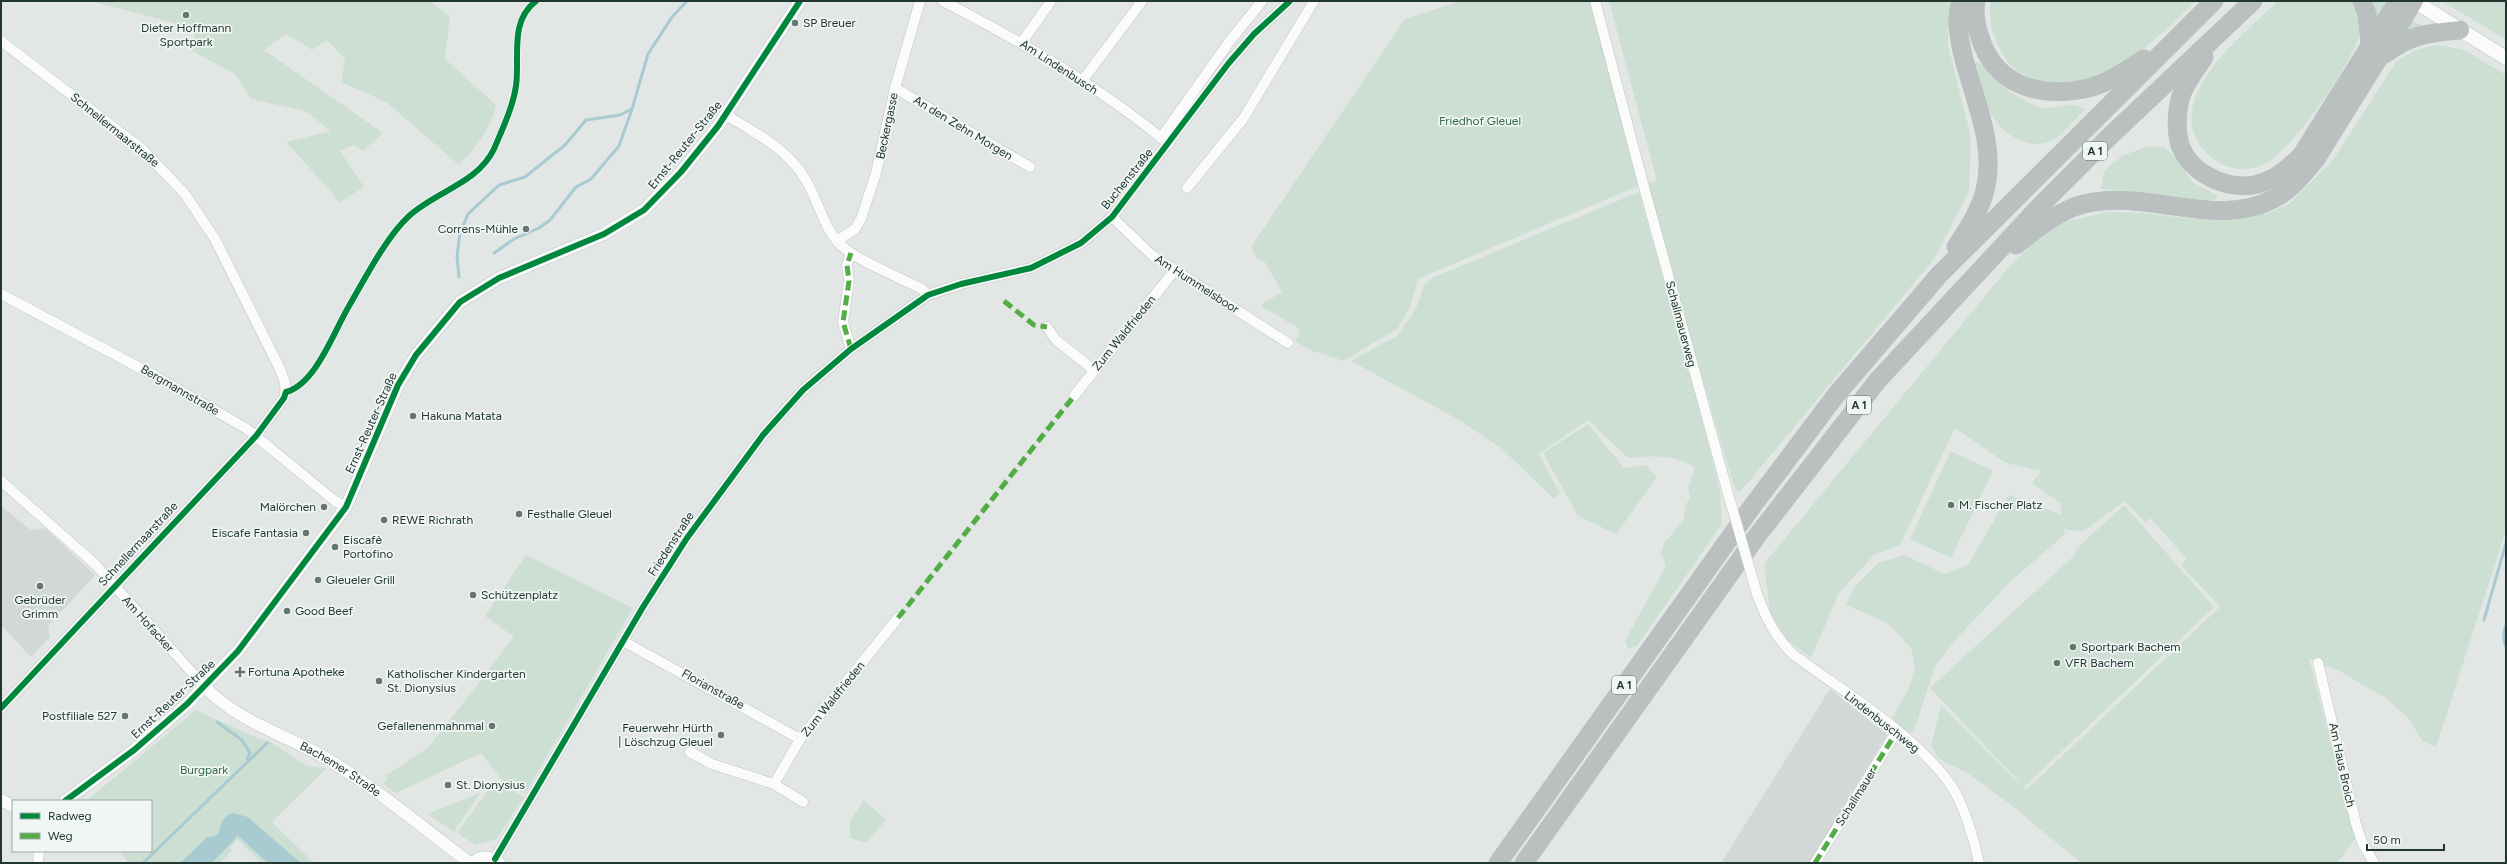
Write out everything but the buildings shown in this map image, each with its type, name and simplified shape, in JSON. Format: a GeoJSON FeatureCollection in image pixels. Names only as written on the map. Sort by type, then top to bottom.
{"type":"FeatureCollection","features":[{"type":"Feature","properties":{"kind":"highway"},"geometry":{"type":"LineString","coordinates":[[1939,275],[1972,222],[1985,190],[1988,158],[1983,127],[1964,61],[1957,25],[1960,1]]}},
{"type":"Feature","properties":{"kind":"highway"},"geometry":{"type":"LineString","coordinates":[[1976,1],[1977,29],[1984,52],[1996,69],[2015,82],[2032,89],[2057,93],[2086,89],[2116,77],[2174,39]]}},
{"type":"Feature","properties":{"kind":"highway","name":"A 1"},"geometry":{"type":"LineString","coordinates":[[1498,863],[1751,508],[1836,395],[1939,275],[2174,39],[2214,1]]}},
{"type":"Feature","properties":{"kind":"highway","name":"A 1"},"geometry":{"type":"LineString","coordinates":[[1524,863],[1757,536],[1878,380],[1969,281],[2108,138],[2253,1]]}},
{"type":"Feature","properties":{"kind":"highway"},"geometry":{"type":"LineString","coordinates":[[2362,1],[2367,14],[2374,51]]}},
{"type":"Feature","properties":{"kind":"highway"},"geometry":{"type":"LineString","coordinates":[[1969,281],[2051,218],[2075,207],[2100,202],[2127,200],[2214,211],[2252,208],[2277,197],[2296,182],[2316,159],[2374,51],[2398,1]]}},
{"type":"Feature","properties":{"kind":"highway"},"geometry":{"type":"LineString","coordinates":[[2226,26],[2190,78],[2180,98],[2177,123],[2180,145],[2190,161],[2204,173],[2225,184],[2246,186],[2263,182],[2284,172],[2301,156],[2374,51],[2414,1]]}},
{"type":"Feature","properties":{"kind":"highway"},"geometry":{"type":"LineString","coordinates":[[2374,51],[2424,33],[2460,30]]}},
{"type":"Feature","properties":{"kind":"main road"},"geometry":{"type":"LineString","coordinates":[[2414,1],[2506,58]]}},
{"type":"Feature","properties":{"kind":"street","name":"Ernst-Reuter-Straße"},"geometry":{"type":"LineString","coordinates":[[66,800],[134,750],[205,687],[238,651],[328,534],[346,507],[398,385],[416,355],[460,302],[499,278],[604,234],[644,210],[681,172],[726,115],[800,1]]}},
{"type":"Feature","properties":{"kind":"street","name":"Beckergasse"},"geometry":{"type":"LineString","coordinates":[[837,241],[850,234],[861,219],[876,173],[895,88],[920,1]]}},
{"type":"Feature","properties":{"kind":"street","name":"Am Lindenbusch"},"geometry":{"type":"LineString","coordinates":[[943,1],[1022,42],[1082,81],[1165,141]]}},
{"type":"Feature","properties":{"kind":"street"},"geometry":{"type":"LineString","coordinates":[[1022,42],[1051,1]]}},
{"type":"Feature","properties":{"kind":"street"},"geometry":{"type":"LineString","coordinates":[[1082,81],[1142,1]]}},
{"type":"Feature","properties":{"kind":"street","name":"Buchenstraße"},"geometry":{"type":"LineString","coordinates":[[928,295],[961,284],[1032,268],[1081,243],[1112,217],[1165,141],[1229,42],[1262,1]]}},
{"type":"Feature","properties":{"kind":"street","name":"Buchenstraße"},"geometry":{"type":"LineString","coordinates":[[1165,141],[1254,34],[1290,1]]}},
{"type":"Feature","properties":{"kind":"street"},"geometry":{"type":"LineString","coordinates":[[1187,188],[1243,119],[1314,1]]}},
{"type":"Feature","properties":{"kind":"street","name":"Schallmauerweg"},"geometry":{"type":"LineString","coordinates":[[1595,1],[1644,187],[1757,594],[1772,629],[1781,642]]}},
{"type":"Feature","properties":{"kind":"street","name":"Schnellermaarstraße"},"geometry":{"type":"LineString","coordinates":[[1,41],[142,149],[170,176],[200,213],[216,239],[283,377],[286,392],[284,398],[256,436],[1,708]]}},
{"type":"Feature","properties":{"kind":"street","name":"An den Zehn Morgen"},"geometry":{"type":"LineString","coordinates":[[895,88],[1030,167]]}},
{"type":"Feature","properties":{"kind":"street"},"geometry":{"type":"LineString","coordinates":[[726,115],[770,142],[793,163],[804,177],[837,241],[851,253],[922,289],[928,295]]}},
{"type":"Feature","properties":{"kind":"street","name":"Am Hummelsboor"},"geometry":{"type":"LineString","coordinates":[[1112,217],[1144,249],[1288,343]]}},
{"type":"Feature","properties":{"kind":"street"},"geometry":{"type":"LineString","coordinates":[[851,253],[847,265],[849,281],[843,322],[851,349]]}},
{"type":"Feature","properties":{"kind":"street","name":"Zum Waldfrieden"},"geometry":{"type":"LineString","coordinates":[[1074,396],[1175,270]]}},
{"type":"Feature","properties":{"kind":"street","name":"Bergmannstraße"},"geometry":{"type":"LineString","coordinates":[[1,294],[157,377],[256,436],[335,501],[346,507]]}},
{"type":"Feature","properties":{"kind":"street","name":"Friedenstraße"},"geometry":{"type":"LineString","coordinates":[[497,861],[623,641],[687,538],[758,441],[803,390],[851,349],[928,295]]}},
{"type":"Feature","properties":{"kind":"street"},"geometry":{"type":"LineString","coordinates":[[1046,327],[1056,340],[1094,370]]}},
{"type":"Feature","properties":{"kind":"street","name":"Am Hofacker"},"geometry":{"type":"LineString","coordinates":[[1,482],[95,564],[113,587],[205,687]]}},
{"type":"Feature","properties":{"kind":"street","name":"Zum Waldfrieden"},"geometry":{"type":"LineString","coordinates":[[774,784],[800,739],[898,618]]}},
{"type":"Feature","properties":{"kind":"street","name":"Florianstraße"},"geometry":{"type":"LineString","coordinates":[[623,641],[724,695],[800,739]]}},
{"type":"Feature","properties":{"kind":"street","name":"Lindenbuschweg"},"geometry":{"type":"LineString","coordinates":[[1781,642],[1794,655],[1897,731],[1921,752],[1948,781],[1964,812],[1979,863]]}},
{"type":"Feature","properties":{"kind":"street","name":"Am Haus Broich"},"geometry":{"type":"LineString","coordinates":[[2318,663],[2356,824],[2362,842],[2374,863]]}},
{"type":"Feature","properties":{"kind":"street","name":"Bachemer Straße"},"geometry":{"type":"LineString","coordinates":[[205,687],[227,708],[327,759],[386,798],[470,863]]}},
{"type":"Feature","properties":{"kind":"street","name":"Schallmauer"},"geometry":{"type":"LineString","coordinates":[[1814,863],[1897,731]]}},
{"type":"Feature","properties":{"kind":"street"},"geometry":{"type":"LineString","coordinates":[[690,752],[712,764],[774,784],[803,802]]}},
{"type":"Feature","properties":{"kind":"street"},"geometry":{"type":"LineString","coordinates":[[38,863],[39,852]]}},
{"type":"Feature","properties":{"kind":"street"},"geometry":{"type":"LineString","coordinates":[[473,863],[481,858],[497,861]]}},
{"type":"Feature","properties":{"kind":"shaded area"},"geometry":{"type":"Polygon","coordinates":[[[1,506],[31,530],[45,528],[95,575],[48,626],[50,637],[31,657],[1,625],[1,506]]]}},
{"type":"Feature","properties":{"kind":"shaded area"},"geometry":{"type":"Polygon","coordinates":[[[1830,689],[1887,735],[1809,863],[1721,863],[1830,689]]]}},
{"type":"Feature","properties":{"kind":"green space"},"geometry":{"type":"Polygon","coordinates":[[[91,1],[430,1],[450,16],[445,59],[496,105],[490,123],[482,138],[459,165],[386,102],[341,82],[345,59],[327,40],[312,50],[286,34],[264,50],[383,133],[363,151],[353,145],[340,151],[364,187],[340,202],[286,142],[331,131],[305,111],[251,99],[235,74],[189,49],[197,29],[91,1]]]}},
{"type":"Feature","properties":{"kind":"green space","name":"Friedhof Gleuel"},"geometry":{"type":"Polygon","coordinates":[[[1460,1],[1590,1],[1640,185],[1418,279],[1410,307],[1398,328],[1344,361],[1310,350],[1295,341],[1301,330],[1263,307],[1262,304],[1282,292],[1265,262],[1257,259],[1251,247],[1405,19],[1460,1]]]}},
{"type":"Feature","properties":{"kind":"green space"},"geometry":{"type":"Polygon","coordinates":[[[1609,1],[1949,1],[1948,45],[1971,137],[1969,192],[1934,259],[1741,491],[1737,492],[1733,483],[1646,185],[1657,181],[1609,1]]]}},
{"type":"Feature","properties":{"kind":"green space"},"geometry":{"type":"Polygon","coordinates":[[[1990,1],[2196,1],[2162,33],[2120,65],[2097,77],[2073,84],[2050,84],[2028,77],[2015,69],[2009,63],[1996,41],[1991,26],[1990,1]]]}},
{"type":"Feature","properties":{"kind":"green space"},"geometry":{"type":"Polygon","coordinates":[[[2278,1],[2353,1],[2360,21],[2360,33],[2346,65],[2303,128],[2287,146],[2272,159],[2260,166],[2240,169],[2227,166],[2221,164],[2210,156],[2195,136],[2192,115],[2197,93],[2210,72],[2226,51],[2278,1]]]}},
{"type":"Feature","properties":{"kind":"green space"},"geometry":{"type":"Polygon","coordinates":[[[2370,1],[2381,1],[2388,5],[2376,21],[2370,1]]]}},
{"type":"Feature","properties":{"kind":"green space"},"geometry":{"type":"Polygon","coordinates":[[[2442,1],[2506,1],[2506,40],[2442,1]]]}},
{"type":"Feature","properties":{"kind":"green space"},"geometry":{"type":"Polygon","coordinates":[[[2412,20],[2425,28],[2403,33],[2412,20]]]}},
{"type":"Feature","properties":{"kind":"green space"},"geometry":{"type":"Polygon","coordinates":[[[2435,45],[2462,49],[2506,75],[2506,530],[2436,747],[2422,741],[2409,719],[2387,699],[2341,672],[2309,658],[2355,839],[2337,863],[2081,863],[2011,805],[1966,772],[1944,762],[1936,755],[1931,746],[1941,705],[2026,790],[2220,607],[2181,565],[2187,559],[2150,518],[2145,522],[2125,501],[2082,532],[2065,529],[2060,503],[2032,483],[2041,471],[2006,463],[1955,428],[1900,545],[1874,555],[1839,593],[1811,658],[1786,639],[1770,613],[1764,564],[2009,267],[2031,245],[2063,222],[2108,212],[2144,213],[2192,219],[2228,219],[2268,213],[2289,204],[2333,160],[2396,62],[2413,51],[2435,45]]]}},
{"type":"Feature","properties":{"kind":"green space"},"geometry":{"type":"Polygon","coordinates":[[[1973,61],[1981,64],[1993,78],[2009,91],[2034,105],[2051,108],[2073,105],[2085,109],[2064,131],[2051,141],[2038,144],[2025,142],[2003,129],[1995,120],[1984,98],[1973,61]]]}},
{"type":"Feature","properties":{"kind":"green space"},"geometry":{"type":"Polygon","coordinates":[[[2148,146],[2165,147],[2180,163],[2192,182],[2217,195],[2215,200],[2186,199],[2101,189],[2104,171],[2122,156],[2148,146]]]}},
{"type":"Feature","properties":{"kind":"green space"},"geometry":{"type":"Polygon","coordinates":[[[1639,192],[1708,442],[1720,491],[1722,524],[1637,646],[1628,649],[1625,641],[1666,566],[1661,553],[1664,543],[1683,521],[1685,507],[1690,496],[1688,487],[1695,468],[1687,463],[1671,458],[1628,458],[1588,420],[1539,454],[1560,494],[1553,498],[1501,448],[1459,420],[1351,361],[1397,336],[1416,309],[1424,285],[1432,278],[1639,192]]]}},
{"type":"Feature","properties":{"kind":"green space"},"geometry":{"type":"Polygon","coordinates":[[[1588,424],[1624,468],[1646,465],[1657,477],[1616,534],[1578,516],[1543,453],[1588,424]]]}},
{"type":"Feature","properties":{"kind":"green space","name":"M. Fischer Platz"},"geometry":{"type":"Polygon","coordinates":[[[1951,451],[1993,471],[1951,558],[1910,539],[1951,451]]]}},
{"type":"Feature","properties":{"kind":"green space"},"geometry":{"type":"Polygon","coordinates":[[[2009,495],[2062,515],[2065,534],[2011,581],[1958,637],[1935,666],[1915,728],[1911,733],[1901,728],[1892,718],[1909,688],[1915,667],[1911,648],[1886,622],[1846,605],[1854,587],[1878,563],[1904,555],[1945,574],[1968,565],[2009,495]]]}},
{"type":"Feature","properties":{"kind":"green space","name":"Sportpark Bachem"},"geometry":{"type":"Polygon","coordinates":[[[2124,505],[2214,607],[2024,787],[1930,688],[2075,555],[2076,549],[2124,505]]]}},
{"type":"Feature","properties":{"kind":"green space"},"geometry":{"type":"Polygon","coordinates":[[[526,555],[633,608],[525,794],[501,779],[481,753],[396,793],[383,784],[388,778],[385,776],[429,747],[514,637],[485,616],[526,555]]]}},
{"type":"Feature","properties":{"kind":"green space","name":"Burgpark"},"geometry":{"type":"Polygon","coordinates":[[[196,710],[259,739],[269,741],[307,766],[327,768],[272,822],[314,863],[301,863],[248,817],[215,836],[207,837],[180,863],[128,863],[121,852],[152,852],[152,800],[87,800],[196,710]]]}},
{"type":"Feature","properties":{"kind":"green space"},"geometry":{"type":"Polygon","coordinates":[[[495,780],[524,797],[497,839],[476,845],[457,833],[495,780]]]}},
{"type":"Feature","properties":{"kind":"green space"},"geometry":{"type":"Polygon","coordinates":[[[480,793],[454,832],[427,814],[480,793]]]}},
{"type":"Feature","properties":{"kind":"green space"},"geometry":{"type":"Polygon","coordinates":[[[864,800],[886,820],[866,843],[850,838],[850,821],[864,800]]]}},
{"type":"Feature","properties":{"kind":"green space"},"geometry":{"type":"Polygon","coordinates":[[[238,836],[268,863],[262,863],[237,839],[230,848],[232,850],[220,863],[212,863],[238,836]]]}},
{"type":"Feature","properties":{"kind":"water"},"geometry":{"type":"Polygon","coordinates":[[[2506,622],[2506,650],[2502,636],[2506,622]]]}},
{"type":"Feature","properties":{"kind":"water"},"geometry":{"type":"Polygon","coordinates":[[[233,813],[248,817],[301,863],[268,863],[238,836],[212,863],[180,863],[207,837],[215,836],[219,833],[223,820],[233,813]]]}},
{"type":"Feature","properties":{"kind":"waterway"},"geometry":{"type":"LineString","coordinates":[[459,277],[457,256],[460,233],[468,214],[499,185],[525,177],[565,145],[586,120],[620,115],[632,109],[648,54],[672,17],[687,1]]}},
{"type":"Feature","properties":{"kind":"waterway"},"geometry":{"type":"LineString","coordinates":[[494,253],[514,239],[539,228],[550,220],[576,187],[591,179],[619,146],[632,109]]}},
{"type":"Feature","properties":{"kind":"waterway"},"geometry":{"type":"LineString","coordinates":[[2484,620],[2506,543]]}},
{"type":"Feature","properties":{"kind":"waterway"},"geometry":{"type":"LineString","coordinates":[[217,722],[242,740],[250,753],[247,759]]}},
{"type":"Feature","properties":{"kind":"waterway"},"geometry":{"type":"LineString","coordinates":[[143,863],[267,743]]}},
{"type":"Feature","properties":{"kind":"marked path"},"geometry":{"type":"LineString","coordinates":[[851,253],[847,265],[849,281],[843,322],[851,349]]}},
{"type":"Feature","properties":{"kind":"marked path"},"geometry":{"type":"LineString","coordinates":[[1004,301],[1034,325],[1047,327]]}},
{"type":"Feature","properties":{"kind":"marked path"},"geometry":{"type":"LineString","coordinates":[[898,618],[1074,396]]}},
{"type":"Feature","properties":{"kind":"marked path"},"geometry":{"type":"LineString","coordinates":[[1815,863],[1897,731]]}},
{"type":"Feature","properties":{"kind":"cycle path"},"geometry":{"type":"LineString","coordinates":[[1,708],[256,436],[284,398],[286,392],[297,387],[306,379],[323,355],[376,259],[392,235],[409,216],[420,207],[467,179],[487,161],[504,126],[515,94],[517,75],[517,40],[522,19],[528,9],[536,1]]}},
{"type":"Feature","properties":{"kind":"cycle path"},"geometry":{"type":"LineString","coordinates":[[66,800],[134,750],[187,704],[238,651],[346,507],[398,385],[416,355],[460,302],[499,278],[604,234],[644,210],[681,172],[718,126],[800,1]]}},
{"type":"Feature","properties":{"kind":"cycle path"},"geometry":{"type":"LineString","coordinates":[[495,859],[643,607],[687,538],[763,435],[803,390],[851,349],[928,295],[961,284],[1031,268],[1081,243],[1112,217],[1228,64],[1254,34],[1290,1]]}},
{"type":"Feature","properties":{"kind":"place","name":"Dieter Hoffmann Sportpark"},"geometry":{"type":"Point","coordinates":[186,15]}},
{"type":"Feature","properties":{"kind":"place","name":"SP Breuer"},"geometry":{"type":"Point","coordinates":[795,23]}},
{"type":"Feature","properties":{"kind":"place","name":"Correns-Mühle"},"geometry":{"type":"Point","coordinates":[526,229]}},
{"type":"Feature","properties":{"kind":"place","name":"Hakuna Matata"},"geometry":{"type":"Point","coordinates":[413,416]}},
{"type":"Feature","properties":{"kind":"place","name":"M. Fischer Platz"},"geometry":{"type":"Point","coordinates":[1951,505]}},
{"type":"Feature","properties":{"kind":"place","name":"Malörchen"},"geometry":{"type":"Point","coordinates":[324,507]}},
{"type":"Feature","properties":{"kind":"place","name":"Festhalle Gleuel"},"geometry":{"type":"Point","coordinates":[519,514]}},
{"type":"Feature","properties":{"kind":"place","name":"REWE Richrath"},"geometry":{"type":"Point","coordinates":[384,520]}},
{"type":"Feature","properties":{"kind":"place","name":"Eiscafe Fantasia"},"geometry":{"type":"Point","coordinates":[306,533]}},
{"type":"Feature","properties":{"kind":"place","name":"Eiscafè Portofino"},"geometry":{"type":"Point","coordinates":[335,547]}},
{"type":"Feature","properties":{"kind":"place","name":"Gleueler Grill"},"geometry":{"type":"Point","coordinates":[318,580]}},
{"type":"Feature","properties":{"kind":"place","name":"Gebrüder Grimm"},"geometry":{"type":"Point","coordinates":[40,586]}},
{"type":"Feature","properties":{"kind":"place","name":"Schützenplatz"},"geometry":{"type":"Point","coordinates":[473,595]}},
{"type":"Feature","properties":{"kind":"place","name":"Good Beef"},"geometry":{"type":"Point","coordinates":[287,611]}},
{"type":"Feature","properties":{"kind":"place","name":"Sportpark Bachem"},"geometry":{"type":"Point","coordinates":[2073,647]}},
{"type":"Feature","properties":{"kind":"place","name":"VFR Bachem"},"geometry":{"type":"Point","coordinates":[2057,663]}},
{"type":"Feature","properties":{"kind":"place","name":"Fortuna Apotheke"},"geometry":{"type":"Point","coordinates":[240,672]}},
{"type":"Feature","properties":{"kind":"place","name":"Katholischer Kindergarten St. Dionysius"},"geometry":{"type":"Point","coordinates":[379,681]}},
{"type":"Feature","properties":{"kind":"place","name":"Postfiliale 527"},"geometry":{"type":"Point","coordinates":[125,716]}},
{"type":"Feature","properties":{"kind":"place","name":"Gefallenenmahnmal"},"geometry":{"type":"Point","coordinates":[492,726]}},
{"type":"Feature","properties":{"kind":"place","name":"Feuerwehr Hürth | Löschzug Gleuel"},"geometry":{"type":"Point","coordinates":[721,735]}},
{"type":"Feature","properties":{"kind":"place","name":"St. Dionysius"},"geometry":{"type":"Point","coordinates":[448,785]}}]}
